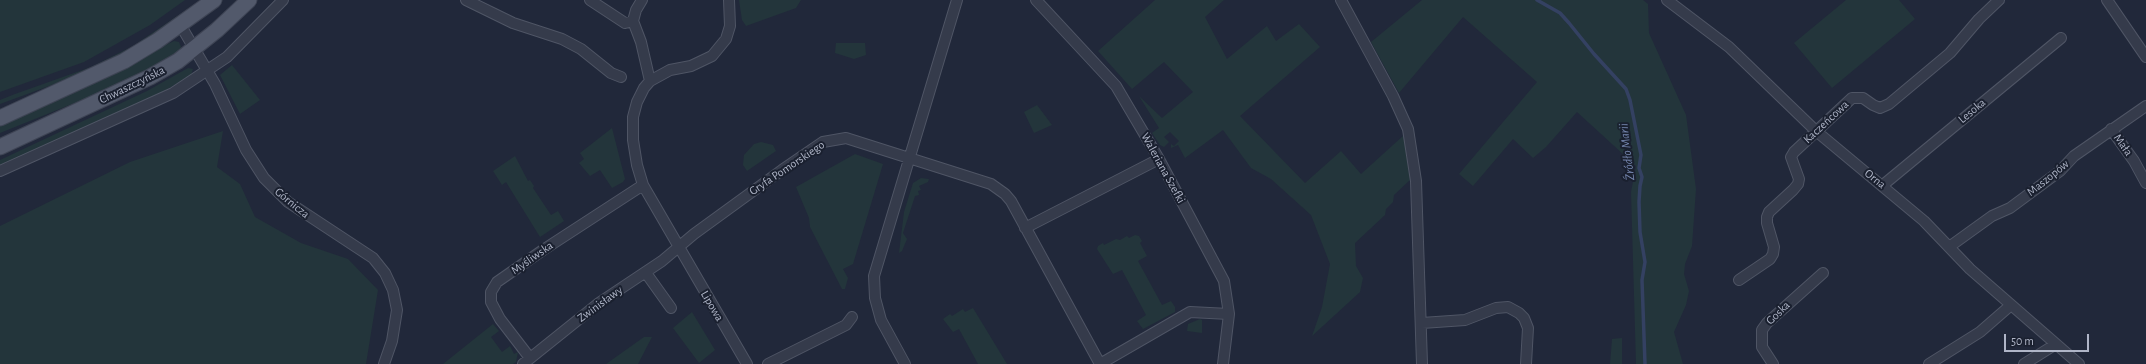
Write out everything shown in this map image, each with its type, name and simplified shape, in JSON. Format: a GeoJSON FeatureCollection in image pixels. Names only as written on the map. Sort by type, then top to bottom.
{"type":"FeatureCollection","features":[{"type":"Feature","properties":{"kind":"main road","name":"Chwaszczyńska"},"geometry":{"type":"LineString","coordinates":[[0,118],[124,61],[180,26],[214,0]]}},
{"type":"Feature","properties":{"kind":"main road","name":"Chwaszczyńska"},"geometry":{"type":"LineString","coordinates":[[0,147],[150,77],[195,49],[249,0]]}},
{"type":"Feature","properties":{"kind":"street"},"geometry":{"type":"LineString","coordinates":[[0,171],[174,93],[208,71],[231,53],[283,0]]}},
{"type":"Feature","properties":{"kind":"street"},"geometry":{"type":"LineString","coordinates":[[466,0],[513,23],[562,38],[581,49],[611,73],[621,77]]}},
{"type":"Feature","properties":{"kind":"street"},"geometry":{"type":"LineString","coordinates":[[590,0],[625,23],[633,22]]}},
{"type":"Feature","properties":{"kind":"street"},"geometry":{"type":"LineString","coordinates":[[642,0],[636,10],[633,22],[641,42],[650,81]]}},
{"type":"Feature","properties":{"kind":"street"},"geometry":{"type":"LineString","coordinates":[[679,247],[643,185],[634,151],[633,117],[637,102],[650,81],[670,70],[691,66],[712,56],[726,39],[730,26],[729,0]]}},
{"type":"Feature","properties":{"kind":"street"},"geometry":{"type":"LineString","coordinates":[[905,364],[881,320],[874,284],[882,248],[957,0]]}},
{"type":"Feature","properties":{"kind":"street","name":"Waleriana Szefki"},"geometry":{"type":"LineString","coordinates":[[1036,0],[1110,78],[1159,159],[1224,281],[1229,314],[1224,364]]}},
{"type":"Feature","properties":{"kind":"street"},"geometry":{"type":"LineString","coordinates":[[1341,0],[1393,96],[1408,129],[1416,181],[1422,323],[1422,364]]}},
{"type":"Feature","properties":{"kind":"street","name":"Orna"},"geometry":{"type":"LineString","coordinates":[[1667,0],[1729,47],[1816,131],[1883,185],[1924,221],[1970,269],[2079,364]]}},
{"type":"Feature","properties":{"kind":"street","name":"Kaczeńcowa"},"geometry":{"type":"LineString","coordinates":[[1739,280],[1770,259],[1773,254],[1774,247],[1767,217],[1769,212],[1798,184],[1799,179],[1791,157],[1794,152],[1856,96],[1863,98],[1880,108],[1889,104],[1950,53],[1979,19],[1999,0]]}},
{"type":"Feature","properties":{"kind":"street"},"geometry":{"type":"LineString","coordinates":[[2107,0],[2146,57]]}},
{"type":"Feature","properties":{"kind":"street","name":"Górnicza"},"geometry":{"type":"LineString","coordinates":[[180,26],[208,71],[246,150],[276,192],[308,216],[373,258],[385,274],[393,290],[397,310],[392,341],[384,364]]}},
{"type":"Feature","properties":{"kind":"street","name":"Lesoka"},"geometry":{"type":"LineString","coordinates":[[1883,185],[2061,38]]}},
{"type":"Feature","properties":{"kind":"street","name":"Maszopów"},"geometry":{"type":"LineString","coordinates":[[1949,246],[1992,216],[2010,208],[2060,171],[2074,156],[2146,106]]}},
{"type":"Feature","properties":{"kind":"street","name":"Mała"},"geometry":{"type":"LineString","coordinates":[[2112,129],[2134,161],[2146,183]]}},
{"type":"Feature","properties":{"kind":"street","name":"Gryfa Pomorskiego"},"geometry":{"type":"LineString","coordinates":[[679,247],[740,200],[823,142],[846,138],[991,184],[999,188],[1011,201],[1100,364],[1190,312],[1229,314]]}},
{"type":"Feature","properties":{"kind":"street"},"geometry":{"type":"LineString","coordinates":[[1025,228],[1159,159]]}},
{"type":"Feature","properties":{"kind":"street","name":"Myśliwska"},"geometry":{"type":"LineString","coordinates":[[527,361],[491,302],[491,292],[497,282],[643,185]]}},
{"type":"Feature","properties":{"kind":"street","name":"Zwinisławy"},"geometry":{"type":"LineString","coordinates":[[527,361],[599,303],[646,273],[679,247]]}},
{"type":"Feature","properties":{"kind":"street","name":"Lipowa"},"geometry":{"type":"LineString","coordinates":[[679,247],[747,364]]}},
{"type":"Feature","properties":{"kind":"street","name":"Goska"},"geometry":{"type":"LineString","coordinates":[[1773,364],[1762,346],[1762,330],[1767,323],[1823,272]]}},
{"type":"Feature","properties":{"kind":"street"},"geometry":{"type":"LineString","coordinates":[[646,273],[671,308]]}},
{"type":"Feature","properties":{"kind":"street"},"geometry":{"type":"LineString","coordinates":[[1929,364],[1980,332],[2011,305]]}},
{"type":"Feature","properties":{"kind":"street"},"geometry":{"type":"LineString","coordinates":[[1422,323],[1465,320],[1496,308],[1508,307],[1519,313],[1524,318],[1528,328],[1526,364]]}},
{"type":"Feature","properties":{"kind":"street"},"geometry":{"type":"LineString","coordinates":[[768,364],[846,325],[852,317]]}},
{"type":"Feature","properties":{"kind":"street"},"geometry":{"type":"LineString","coordinates":[[2024,364],[2056,344]]}},
{"type":"Feature","properties":{"kind":"shaded area"},"geometry":{"type":"Polygon","coordinates":[[[0,0],[185,0],[150,25],[84,62],[0,92],[0,0]]]}},
{"type":"Feature","properties":{"kind":"shaded area"},"geometry":{"type":"Polygon","coordinates":[[[739,0],[801,0],[796,8],[746,26],[742,20],[739,0]]]}},
{"type":"Feature","properties":{"kind":"shaded area"},"geometry":{"type":"Polygon","coordinates":[[[1155,0],[1224,0],[1205,17],[1227,59],[1267,26],[1276,41],[1299,24],[1320,47],[1240,116],[1305,183],[1341,151],[1361,174],[1404,135],[1410,180],[1394,195],[1393,202],[1386,209],[1385,215],[1355,243],[1356,266],[1363,278],[1360,292],[1312,336],[1322,307],[1330,264],[1311,215],[1271,179],[1251,168],[1223,130],[1185,158],[1178,145],[1171,148],[1171,144],[1174,146],[1179,141],[1170,132],[1164,137],[1169,142],[1164,147],[1160,145],[1152,133],[1159,128],[1139,96],[1162,118],[1193,92],[1164,62],[1132,89],[1098,51],[1155,0]]]}},
{"type":"Feature","properties":{"kind":"shaded area"},"geometry":{"type":"Polygon","coordinates":[[[1422,0],[1643,0],[1648,4],[1649,33],[1686,115],[1696,189],[1692,246],[1685,264],[1684,274],[1689,291],[1686,305],[1674,332],[1683,364],[1636,364],[1631,192],[1636,166],[1577,112],[1546,147],[1533,158],[1513,139],[1473,186],[1459,174],[1537,82],[1463,17],[1399,93],[1371,42],[1422,0]]]}},
{"type":"Feature","properties":{"kind":"shaded area"},"geometry":{"type":"Polygon","coordinates":[[[1846,0],[1899,0],[1915,19],[1832,88],[1794,43],[1846,0]]]}},
{"type":"Feature","properties":{"kind":"shaded area"},"geometry":{"type":"Polygon","coordinates":[[[191,8],[148,39],[93,70],[0,104],[0,100],[91,67],[133,46],[191,8]]]}},
{"type":"Feature","properties":{"kind":"shaded area"},"geometry":{"type":"Polygon","coordinates":[[[174,41],[179,42],[181,47],[179,54],[122,84],[0,133],[0,124],[174,41]]]}},
{"type":"Feature","properties":{"kind":"shaded area"},"geometry":{"type":"Polygon","coordinates":[[[836,43],[865,43],[866,55],[854,59],[835,53],[836,43]]]}},
{"type":"Feature","properties":{"kind":"shaded area"},"geometry":{"type":"Polygon","coordinates":[[[232,65],[260,100],[240,114],[220,75],[232,65]]]}},
{"type":"Feature","properties":{"kind":"shaded area"},"geometry":{"type":"Polygon","coordinates":[[[188,68],[193,69],[191,75],[146,102],[0,166],[0,160],[147,91],[188,68]]]}},
{"type":"Feature","properties":{"kind":"shaded area"},"geometry":{"type":"Polygon","coordinates":[[[1037,105],[1052,125],[1034,133],[1024,112],[1037,105]]]}},
{"type":"Feature","properties":{"kind":"shaded area"},"geometry":{"type":"Polygon","coordinates":[[[612,128],[625,179],[623,182],[612,188],[600,170],[590,176],[579,163],[584,159],[580,153],[612,128]]]}},
{"type":"Feature","properties":{"kind":"shaded area"},"geometry":{"type":"Polygon","coordinates":[[[223,131],[217,167],[240,184],[255,217],[301,243],[348,259],[378,290],[366,364],[0,364],[0,226],[130,162],[223,131]]]}},
{"type":"Feature","properties":{"kind":"shaded area"},"geometry":{"type":"Polygon","coordinates":[[[761,142],[773,145],[776,151],[747,171],[743,165],[744,155],[754,144],[761,142]]]}},
{"type":"Feature","properties":{"kind":"shaded area"},"geometry":{"type":"Polygon","coordinates":[[[855,154],[883,164],[853,264],[843,269],[848,278],[845,289],[842,289],[810,227],[809,218],[796,187],[855,154]]]}},
{"type":"Feature","properties":{"kind":"shaded area"},"geometry":{"type":"Polygon","coordinates":[[[515,156],[528,181],[530,180],[534,186],[533,188],[551,215],[558,211],[564,221],[540,237],[506,182],[502,185],[493,171],[515,156]]]}},
{"type":"Feature","properties":{"kind":"shaded area"},"geometry":{"type":"Polygon","coordinates":[[[921,178],[929,179],[928,182],[919,186],[921,190],[918,191],[919,195],[915,196],[903,233],[907,239],[902,251],[899,253],[904,212],[913,183],[921,178]]]}},
{"type":"Feature","properties":{"kind":"shaded area"},"geometry":{"type":"Polygon","coordinates":[[[1135,235],[1139,236],[1142,241],[1140,243],[1147,256],[1138,261],[1162,305],[1171,301],[1175,307],[1175,312],[1143,329],[1137,321],[1146,315],[1122,270],[1113,274],[1097,249],[1098,246],[1103,243],[1104,245],[1116,239],[1120,240],[1127,236],[1129,238],[1135,235]]]}},
{"type":"Feature","properties":{"kind":"shaded area"},"geometry":{"type":"Polygon","coordinates":[[[973,308],[1007,364],[978,364],[959,329],[953,332],[943,319],[950,314],[952,316],[963,309],[965,312],[973,308]]]}},
{"type":"Feature","properties":{"kind":"shaded area"},"geometry":{"type":"Polygon","coordinates":[[[692,312],[715,350],[699,363],[673,328],[692,312]]]}},
{"type":"Feature","properties":{"kind":"shaded area"},"geometry":{"type":"Polygon","coordinates":[[[1200,319],[1202,320],[1202,333],[1187,331],[1188,324],[1200,319]]]}},
{"type":"Feature","properties":{"kind":"shaded area"},"geometry":{"type":"Polygon","coordinates":[[[493,324],[499,331],[491,337],[502,352],[510,346],[514,354],[518,352],[516,362],[513,364],[443,364],[493,324]]]}},
{"type":"Feature","properties":{"kind":"shaded area"},"geometry":{"type":"Polygon","coordinates":[[[644,337],[652,337],[638,364],[606,364],[644,337]]]}},
{"type":"Feature","properties":{"kind":"shaded area"},"geometry":{"type":"Polygon","coordinates":[[[1622,338],[1622,364],[1610,364],[1612,339],[1622,338]]]}},
{"type":"Feature","properties":{"kind":"waterway","name":"Źródło Marii"},"geometry":{"type":"LineString","coordinates":[[1537,0],[1560,13],[1594,54],[1626,89],[1630,100],[1641,155],[1639,168],[1642,177],[1639,202],[1640,232],[1645,262],[1642,280],[1645,364]]}}]}
